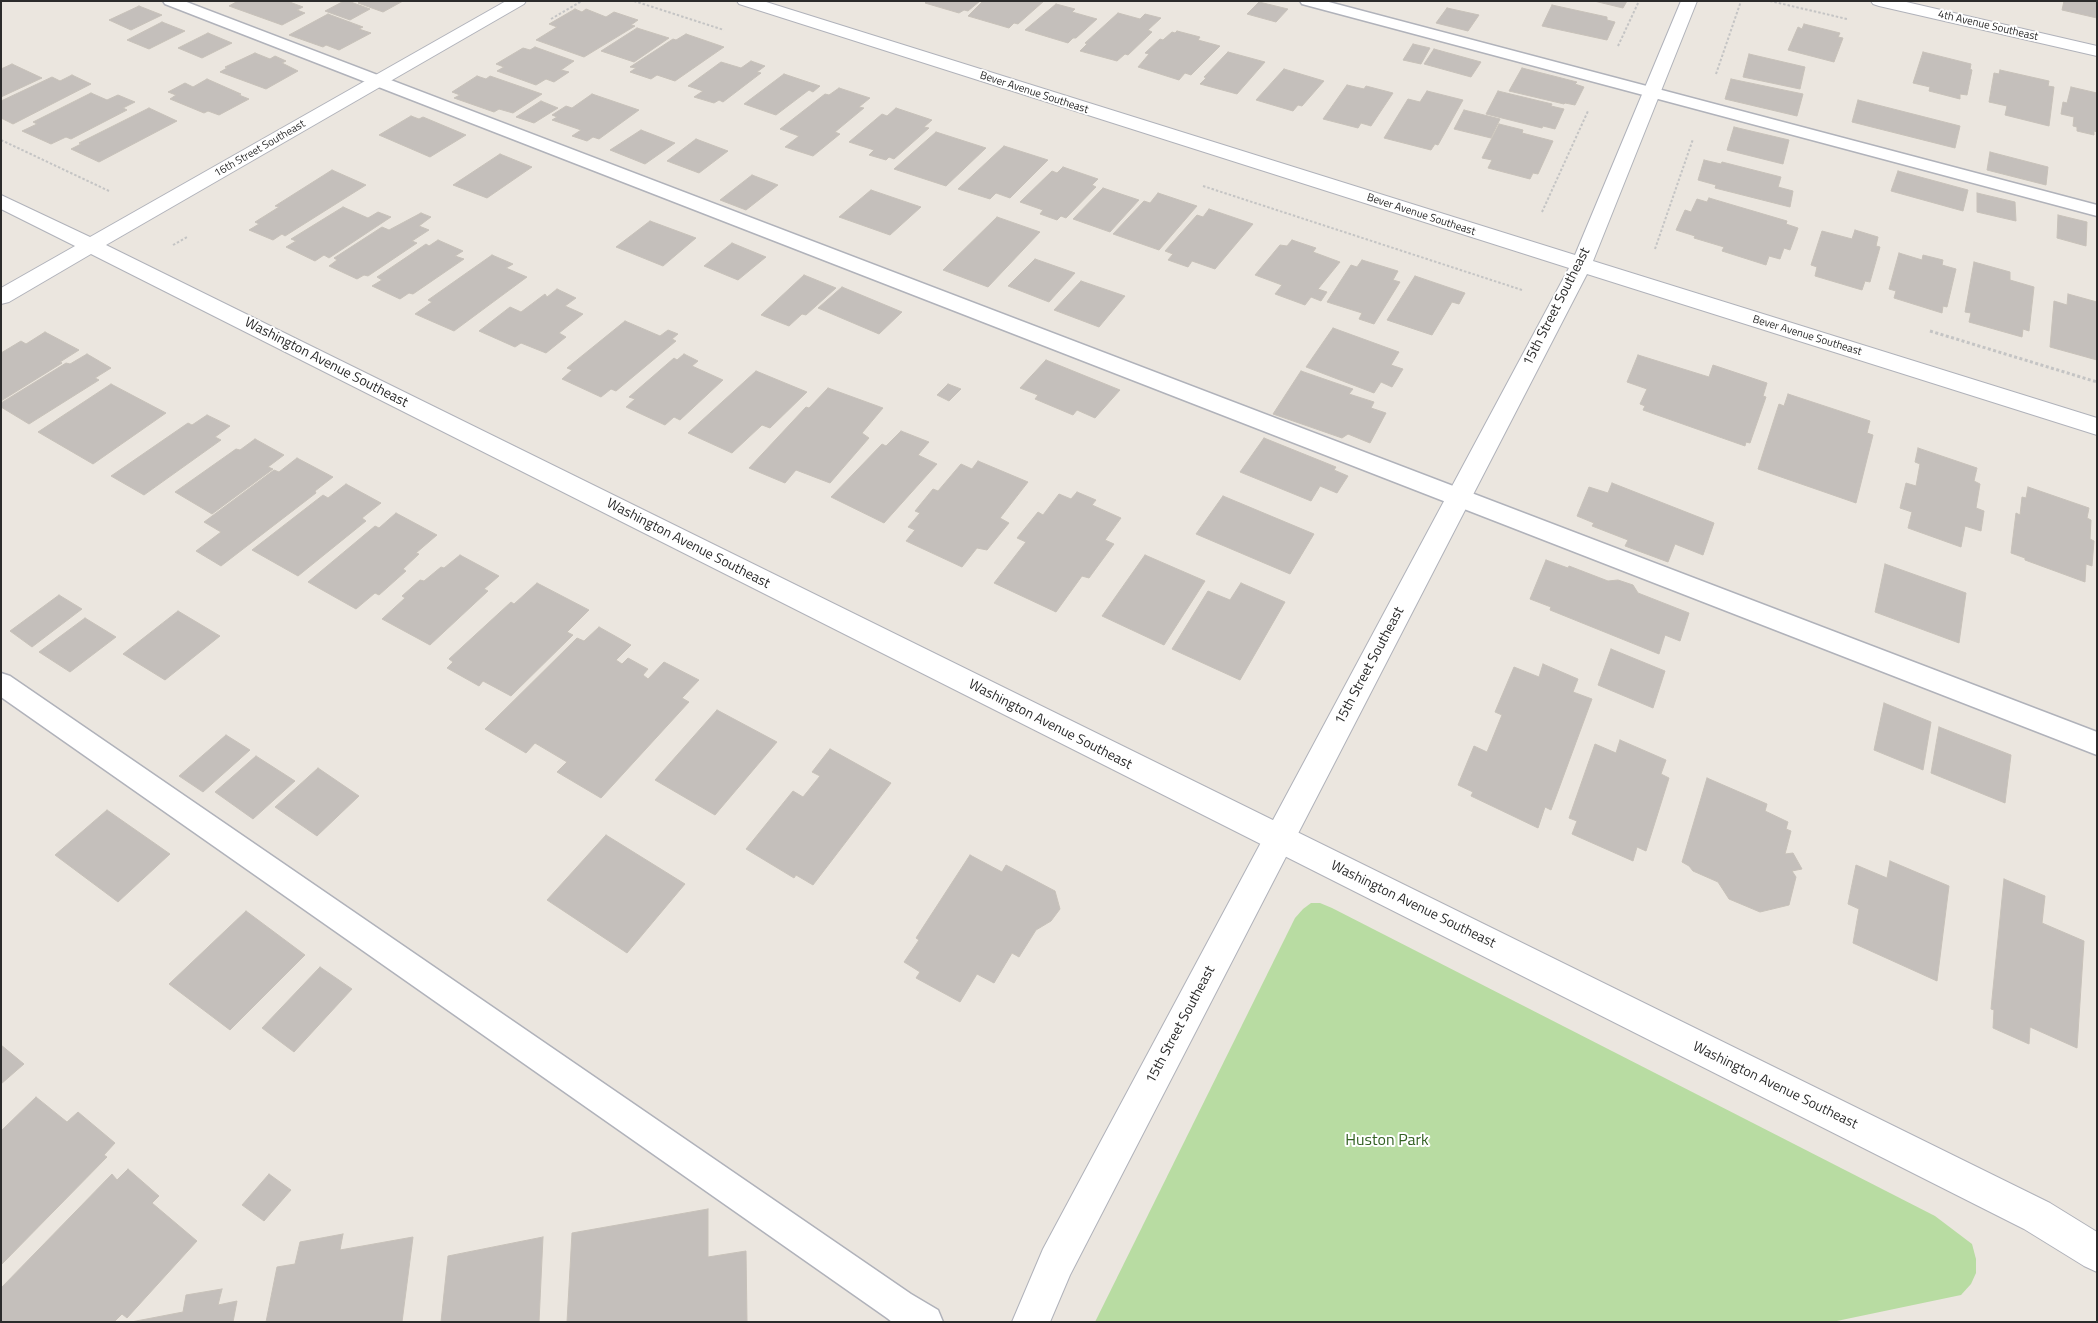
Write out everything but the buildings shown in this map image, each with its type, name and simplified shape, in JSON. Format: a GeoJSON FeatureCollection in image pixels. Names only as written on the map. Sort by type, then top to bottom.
{"type":"FeatureCollection","features":[{"type":"Feature","properties":{"kind":"street","name":"16th Street Southeast"},"geometry":{"type":"LineString","coordinates":[[1,297],[518,1]]}},
{"type":"Feature","properties":{"kind":"street","name":"Bever Avenue Southeast"},"geometry":{"type":"LineString","coordinates":[[745,1],[1581,266],[2097,427]]}},
{"type":"Feature","properties":{"kind":"street","name":"15th Street Southeast"},"geometry":{"type":"LineString","coordinates":[[1031,1322],[1056,1262],[1581,266],[1689,1]]}},
{"type":"Feature","properties":{"kind":"street","name":"4th Avenue Southeast"},"geometry":{"type":"LineString","coordinates":[[1879,1],[2097,51]]}},
{"type":"Feature","properties":{"kind":"street","name":"Washington Avenue Southeast"},"geometry":{"type":"LineString","coordinates":[[1,201],[2028,1212],[2097,1253]]}},
{"type":"Feature","properties":{"kind":"lane"},"geometry":{"type":"LineString","coordinates":[[170,1],[2097,744]]}},
{"type":"Feature","properties":{"kind":"lane"},"geometry":{"type":"LineString","coordinates":[[1307,1],[2097,212]]}},
{"type":"Feature","properties":{"kind":"lane"},"geometry":{"type":"LineString","coordinates":[[1,683],[875,1289],[926,1322]]}},
{"type":"Feature","properties":{"kind":"path"},"geometry":{"type":"LineString","coordinates":[[1,140],[112,192]]}},
{"type":"Feature","properties":{"kind":"green space","name":"Huston Park"},"geometry":{"type":"Polygon","coordinates":[[[1311,903],[1320,903],[1332,908],[1935,1216],[1972,1244],[1976,1259],[1976,1273],[1971,1284],[1961,1295],[1832,1322],[1095,1322],[1295,918],[1311,903]]]}}]}
